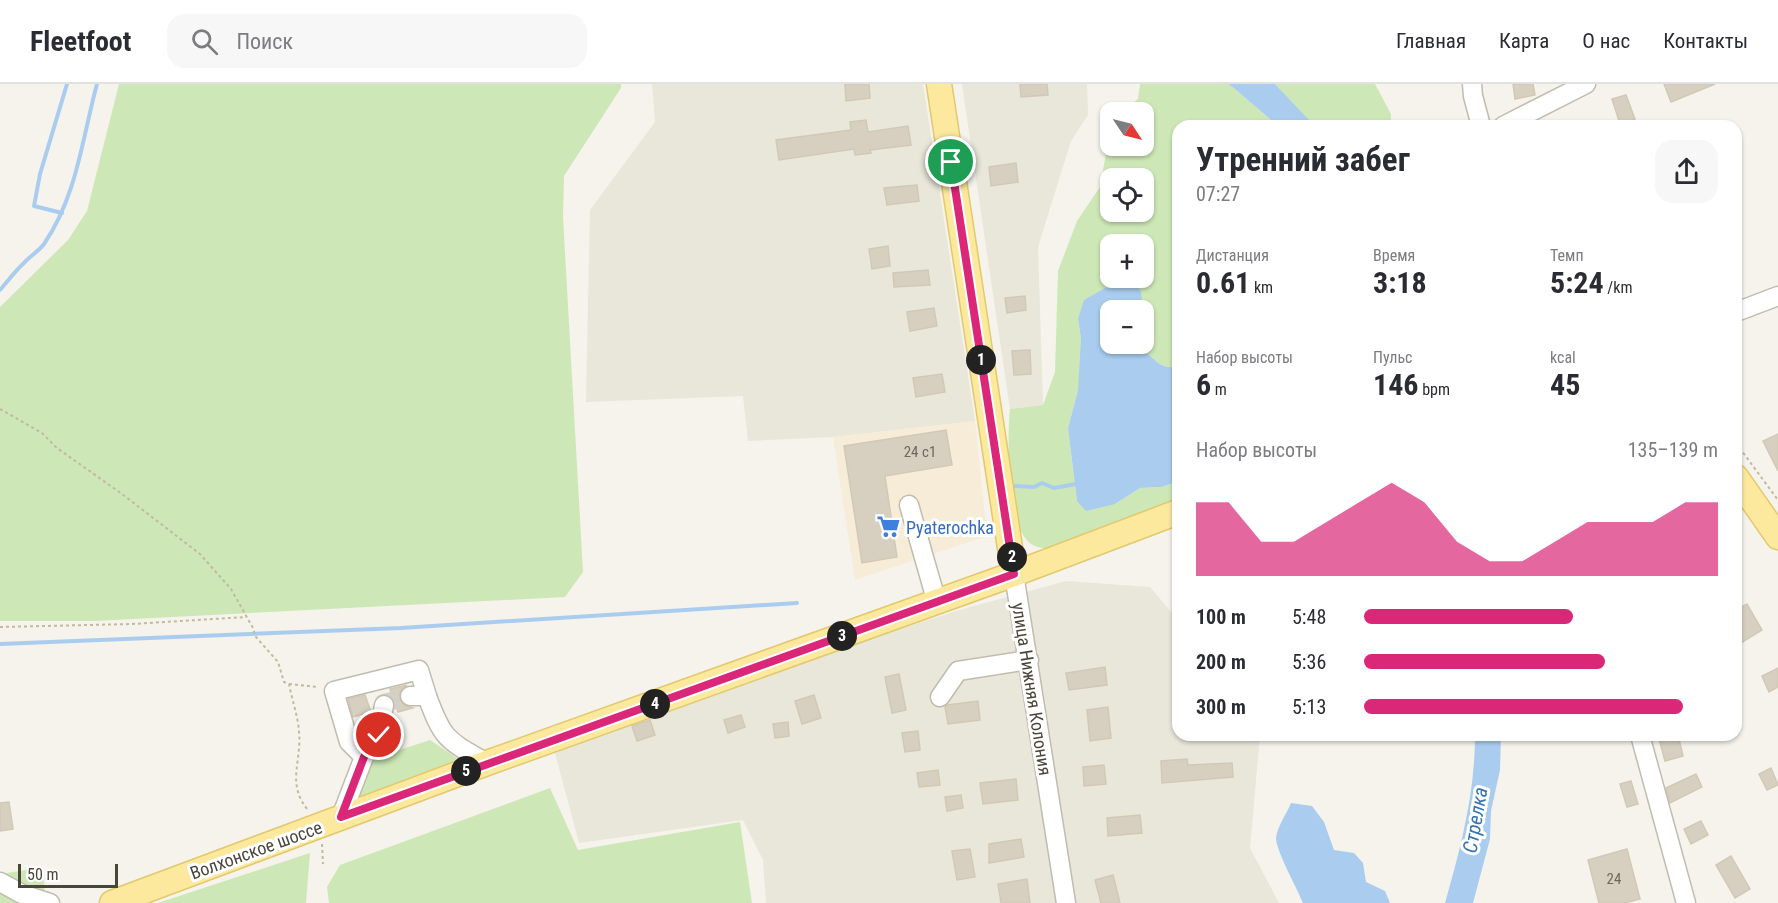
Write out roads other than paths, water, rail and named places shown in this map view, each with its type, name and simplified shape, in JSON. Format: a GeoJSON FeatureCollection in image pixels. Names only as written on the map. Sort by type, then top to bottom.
{"type":"FeatureCollection","features":[{"type":"Feature","properties":{"kind":"main road","name":"улица Нижняя Колония"},"geometry":{"type":"LineString","coordinates":[[939,84],[1014,574]]}},
{"type":"Feature","properties":{"kind":"main road"},"geometry":{"type":"LineString","coordinates":[[1742,493],[1778,537]]}},
{"type":"Feature","properties":{"kind":"main road","name":"Волхонское шоссе"},"geometry":{"type":"LineString","coordinates":[[112,903],[487,763],[937,603],[1172,515]]}},
{"type":"Feature","properties":{"kind":"street"},"geometry":{"type":"LineString","coordinates":[[1472,84],[1479,120]]}},
{"type":"Feature","properties":{"kind":"street"},"geometry":{"type":"LineString","coordinates":[[1515,120],[1586,84]]}},
{"type":"Feature","properties":{"kind":"street"},"geometry":{"type":"LineString","coordinates":[[1742,310],[1778,296]]}},
{"type":"Feature","properties":{"kind":"street"},"geometry":{"type":"LineString","coordinates":[[909,505],[937,603]]}},
{"type":"Feature","properties":{"kind":"street","name":"улица Нижняя Колония"},"geometry":{"type":"LineString","coordinates":[[1014,574],[1066,903]]}},
{"type":"Feature","properties":{"kind":"street"},"geometry":{"type":"LineString","coordinates":[[940,696],[958,671],[1029,660]]}},
{"type":"Feature","properties":{"kind":"street"},"geometry":{"type":"LineString","coordinates":[[364,757],[349,742],[334,691],[419,670],[419,696],[443,734],[457,746],[487,763]]}},
{"type":"Feature","properties":{"kind":"street"},"geometry":{"type":"LineString","coordinates":[[332,821],[364,757],[379,735],[384,704],[377,680]]}},
{"type":"Feature","properties":{"kind":"street"},"geometry":{"type":"LineString","coordinates":[[1642,741],[1686,903]]}},
{"type":"Feature","properties":{"kind":"street"},"geometry":{"type":"LineString","coordinates":[[0,882],[22,894],[50,903]]}},
{"type":"Feature","properties":{"kind":"water"},"geometry":{"type":"Polygon","coordinates":[[[1229,84],[1275,84],[1309,120],[1271,120],[1229,84]]]}},
{"type":"Feature","properties":{"kind":"water"},"geometry":{"type":"Polygon","coordinates":[[[1105,288],[1138,288],[1141,291],[1142,300],[1100,300],[1100,354],[1148,354],[1160,364],[1172,367],[1172,484],[1161,487],[1140,488],[1115,504],[1086,511],[1077,501],[1068,428],[1078,390],[1081,339],[1078,319],[1084,300],[1105,288]]]}},
{"type":"Feature","properties":{"kind":"water","name":"Стрелка"},"geometry":{"type":"Polygon","coordinates":[[[1475,741],[1501,741],[1500,770],[1491,811],[1490,839],[1473,903],[1445,903],[1466,820],[1475,741]]]}},
{"type":"Feature","properties":{"kind":"water"},"geometry":{"type":"Polygon","coordinates":[[[1291,803],[1312,806],[1324,822],[1334,850],[1354,853],[1363,863],[1366,882],[1385,891],[1390,903],[1303,903],[1283,860],[1276,838],[1291,803]]]}},
{"type":"Feature","properties":{"kind":"waterway"},"geometry":{"type":"LineString","coordinates":[[62,213],[34,206],[40,174],[67,84]]}},
{"type":"Feature","properties":{"kind":"waterway"},"geometry":{"type":"LineString","coordinates":[[0,290],[26,260],[42,247],[55,226],[77,167],[97,84]]}},
{"type":"Feature","properties":{"kind":"waterway"},"geometry":{"type":"LineString","coordinates":[[1015,486],[1034,487],[1042,483],[1054,488],[1076,484]]}},
{"type":"Feature","properties":{"kind":"waterway"},"geometry":{"type":"LineString","coordinates":[[0,644],[401,628],[797,603]]}},
{"type":"Feature","properties":{"kind":"tunnel"},"geometry":{"type":"LineString","coordinates":[[384,705],[384,703],[410,696]]}},
{"type":"Feature","properties":{"kind":"place","name":"Pyaterochka"},"geometry":{"type":"Point","coordinates":[888,527]}}]}
